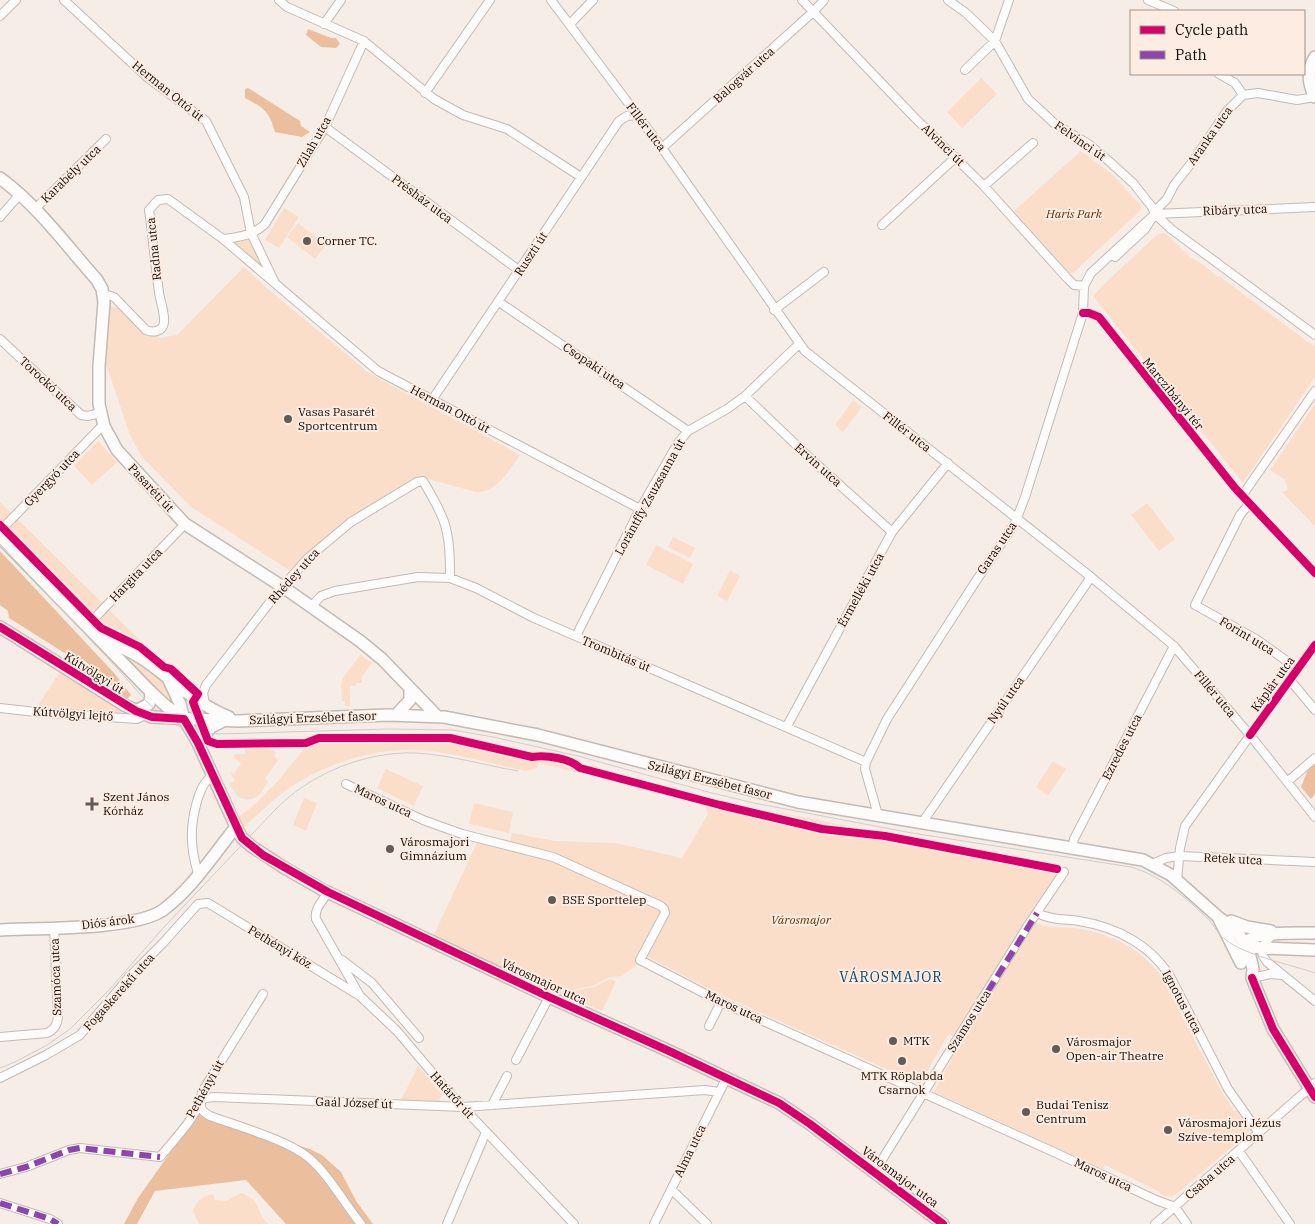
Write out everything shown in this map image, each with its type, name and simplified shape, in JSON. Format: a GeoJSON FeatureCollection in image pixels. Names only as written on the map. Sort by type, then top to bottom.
{"type":"FeatureCollection","features":[{"type":"Feature","properties":{"kind":"street"},"geometry":{"type":"LineString","coordinates":[[0,16],[16,0]]}},
{"type":"Feature","properties":{"kind":"street","name":"Herman Ottó út"},"geometry":{"type":"LineString","coordinates":[[64,0],[148,78],[206,121],[244,197],[251,233],[276,286]]}},
{"type":"Feature","properties":{"kind":"street"},"geometry":{"type":"LineString","coordinates":[[279,0],[287,7],[364,41],[434,100],[463,115],[507,129],[582,178]]}},
{"type":"Feature","properties":{"kind":"street"},"geometry":{"type":"LineString","coordinates":[[324,24],[341,0]]}},
{"type":"Feature","properties":{"kind":"street"},"geometry":{"type":"LineString","coordinates":[[425,93],[490,0]]}},
{"type":"Feature","properties":{"kind":"street","name":"Fillér utca"},"geometry":{"type":"LineString","coordinates":[[551,0],[662,148],[774,310],[805,351],[1091,577],[1174,646],[1250,735],[1315,817]]}},
{"type":"Feature","properties":{"kind":"street"},"geometry":{"type":"LineString","coordinates":[[570,24],[593,0]]}},
{"type":"Feature","properties":{"kind":"street","name":"Alvinci út"},"geometry":{"type":"LineString","coordinates":[[802,0],[915,118],[984,186],[1067,278],[1074,285],[1084,286]]}},
{"type":"Feature","properties":{"kind":"street","name":"Balogvár utca"},"geometry":{"type":"LineString","coordinates":[[662,148],[814,12],[824,0]]}},
{"type":"Feature","properties":{"kind":"street","name":"Felvinci út"},"geometry":{"type":"LineString","coordinates":[[948,0],[966,13],[995,40],[1028,99],[1055,124],[1090,145],[1111,162],[1133,183],[1152,207],[1155,214]]}},
{"type":"Feature","properties":{"kind":"street"},"geometry":{"type":"LineString","coordinates":[[965,70],[995,40],[1009,0]]}},
{"type":"Feature","properties":{"kind":"street"},"geometry":{"type":"LineString","coordinates":[[1148,0],[1172,10]]}},
{"type":"Feature","properties":{"kind":"street","name":"Zilah utca"},"geometry":{"type":"LineString","coordinates":[[251,233],[257,231],[265,224],[325,126],[364,41]]}},
{"type":"Feature","properties":{"kind":"street"},"geometry":{"type":"LineString","coordinates":[[1315,57],[1312,63],[1310,86],[1315,97]]}},
{"type":"Feature","properties":{"kind":"street"},"geometry":{"type":"LineString","coordinates":[[1221,75],[1235,84],[1243,95]]}},
{"type":"Feature","properties":{"kind":"street","name":"Aranka utca"},"geometry":{"type":"LineString","coordinates":[[1155,214],[1227,110],[1243,95],[1258,93],[1297,100],[1315,97]]}},
{"type":"Feature","properties":{"kind":"street","name":"Ruszti út"},"geometry":{"type":"LineString","coordinates":[[432,400],[500,302],[619,121],[627,116],[636,115]]}},
{"type":"Feature","properties":{"kind":"street","name":"Présház utca"},"geometry":{"type":"LineString","coordinates":[[325,126],[520,272]]}},
{"type":"Feature","properties":{"kind":"street","name":"Karabély utca"},"geometry":{"type":"LineString","coordinates":[[35,209],[106,139]]}},
{"type":"Feature","properties":{"kind":"street"},"geometry":{"type":"LineString","coordinates":[[984,186],[1033,143]]}},
{"type":"Feature","properties":{"kind":"street"},"geometry":{"type":"LineString","coordinates":[[882,225],[956,157]]}},
{"type":"Feature","properties":{"kind":"street"},"geometry":{"type":"LineString","coordinates":[[0,178],[35,209],[97,280],[104,298]]}},
{"type":"Feature","properties":{"kind":"street"},"geometry":{"type":"LineString","coordinates":[[0,217],[20,194]]}},
{"type":"Feature","properties":{"kind":"street","name":"Radna utca"},"geometry":{"type":"LineString","coordinates":[[104,298],[114,297],[146,330],[151,332],[162,328],[164,322],[150,210],[158,200],[168,199],[223,240],[246,260]]}},
{"type":"Feature","properties":{"kind":"street","name":"Ribáry utca"},"geometry":{"type":"LineString","coordinates":[[1155,214],[1315,207]]}},
{"type":"Feature","properties":{"kind":"street"},"geometry":{"type":"LineString","coordinates":[[1083,313],[1084,286],[1145,229],[1155,214],[1171,229],[1315,335]]}},
{"type":"Feature","properties":{"kind":"street"},"geometry":{"type":"LineString","coordinates":[[223,240],[238,238],[251,233]]}},
{"type":"Feature","properties":{"kind":"street","name":"Herman Ottó út"},"geometry":{"type":"LineString","coordinates":[[246,260],[378,371],[640,509]]}},
{"type":"Feature","properties":{"kind":"street"},"geometry":{"type":"LineString","coordinates":[[774,310],[824,272]]}},
{"type":"Feature","properties":{"kind":"street","name":"Pasaréti út"},"geometry":{"type":"LineString","coordinates":[[104,298],[98,389],[100,413],[112,443],[125,460],[186,524],[311,606],[382,659],[438,716]]}},
{"type":"Feature","properties":{"kind":"street","name":"Csopaki utca"},"geometry":{"type":"LineString","coordinates":[[500,302],[688,431]]}},
{"type":"Feature","properties":{"kind":"street","name":"Marczibányi tér"},"geometry":{"type":"LineString","coordinates":[[1083,313],[1099,317],[1242,496],[1315,574]]}},
{"type":"Feature","properties":{"kind":"street","name":"Garas utca"},"geometry":{"type":"LineString","coordinates":[[866,762],[887,719],[1017,518],[1083,313]]}},
{"type":"Feature","properties":{"kind":"street","name":"Torockó utca"},"geometry":{"type":"LineString","coordinates":[[0,339],[81,415],[87,416],[100,413]]}},
{"type":"Feature","properties":{"kind":"street","name":"Lorántffy Zsuzsanna út"},"geometry":{"type":"LineString","coordinates":[[576,636],[640,509],[678,443],[688,431],[745,396],[799,344]]}},
{"type":"Feature","properties":{"kind":"street"},"geometry":{"type":"LineString","coordinates":[[1242,496],[1315,391]]}},
{"type":"Feature","properties":{"kind":"street","name":"Ervin utca"},"geometry":{"type":"LineString","coordinates":[[745,396],[892,532]]}},
{"type":"Feature","properties":{"kind":"street","name":"Gyergyó utca"},"geometry":{"type":"LineString","coordinates":[[0,531],[97,430],[104,426]]}},
{"type":"Feature","properties":{"kind":"street","name":"Érmelléki utca"},"geometry":{"type":"LineString","coordinates":[[787,726],[892,532],[948,463]]}},
{"type":"Feature","properties":{"kind":"street","name":"Rhédey utca"},"geometry":{"type":"LineString","coordinates":[[205,706],[203,693],[206,685],[308,558],[351,522],[417,482],[423,481],[443,520],[448,544],[450,578]]}},
{"type":"Feature","properties":{"kind":"street","name":"Forint utca"},"geometry":{"type":"LineString","coordinates":[[1249,504],[1240,515],[1195,606],[1256,639],[1298,669]]}},
{"type":"Feature","properties":{"kind":"street","name":"Hargita utca"},"geometry":{"type":"LineString","coordinates":[[87,626],[186,524]]}},
{"type":"Feature","properties":{"kind":"street","name":"Szilágyi Erzsébet fasor"},"geometry":{"type":"LineString","coordinates":[[0,537],[150,691],[184,719],[238,721],[396,715],[438,716],[538,735],[798,802],[1143,860],[1165,870],[1220,919],[1238,932],[1245,943]]}},
{"type":"Feature","properties":{"kind":"street","name":"Trombitás út"},"geometry":{"type":"LineString","coordinates":[[311,606],[321,596],[336,591],[418,577],[450,578],[476,588],[534,618],[787,726],[866,762]]}},
{"type":"Feature","properties":{"kind":"street","name":"Nyúl utca"},"geometry":{"type":"LineString","coordinates":[[922,823],[1091,577]]}},
{"type":"Feature","properties":{"kind":"street","name":"Kútvölgyi út"},"geometry":{"type":"LineString","coordinates":[[0,627],[141,713],[161,718],[184,719]]}},
{"type":"Feature","properties":{"kind":"street","name":"Szilágyi Erzsébet fasor"},"geometry":{"type":"LineString","coordinates":[[97,637],[128,650],[205,706],[238,721]]}},
{"type":"Feature","properties":{"kind":"street","name":"Káplár utca"},"geometry":{"type":"LineString","coordinates":[[1177,880],[1179,856],[1185,826],[1315,645]]}},
{"type":"Feature","properties":{"kind":"street","name":"Ezredes utca"},"geometry":{"type":"LineString","coordinates":[[1072,849],[1074,838],[1174,646]]}},
{"type":"Feature","properties":{"kind":"street"},"geometry":{"type":"LineString","coordinates":[[168,678],[180,704],[184,719]]}},
{"type":"Feature","properties":{"kind":"street"},"geometry":{"type":"LineString","coordinates":[[1290,680],[1315,710]]}},
{"type":"Feature","properties":{"kind":"street"},"geometry":{"type":"LineString","coordinates":[[396,715],[410,700],[410,688]]}},
{"type":"Feature","properties":{"kind":"street"},"geometry":{"type":"LineString","coordinates":[[141,713],[149,704],[150,691]]}},
{"type":"Feature","properties":{"kind":"street","name":"Kútvölgyi lejtő"},"geometry":{"type":"LineString","coordinates":[[0,708],[137,719],[141,713]]}},
{"type":"Feature","properties":{"kind":"street","name":"Városmajor utca"},"geometry":{"type":"LineString","coordinates":[[184,719],[198,743],[236,827],[247,843],[263,855],[328,892],[785,1107],[943,1224]]}},
{"type":"Feature","properties":{"kind":"street"},"geometry":{"type":"LineString","coordinates":[[198,743],[211,727],[225,720]]}},
{"type":"Feature","properties":{"kind":"street"},"geometry":{"type":"LineString","coordinates":[[1288,782],[1315,758]]}},
{"type":"Feature","properties":{"kind":"street"},"geometry":{"type":"LineString","coordinates":[[866,762],[865,769],[878,815]]}},
{"type":"Feature","properties":{"kind":"street"},"geometry":{"type":"LineString","coordinates":[[198,874],[192,838],[196,802],[208,779],[213,776]]}},
{"type":"Feature","properties":{"kind":"street","name":"Maros utca"},"geometry":{"type":"LineString","coordinates":[[346,784],[423,820],[462,834],[554,857],[661,906],[665,913],[640,960],[722,1002],[1056,1153],[1102,1176],[1175,1207]]}},
{"type":"Feature","properties":{"kind":"street","name":"Diós árok"},"geometry":{"type":"LineString","coordinates":[[0,930],[127,922],[157,914],[179,896],[236,827]]}},
{"type":"Feature","properties":{"kind":"street","name":"Retek utca"},"geometry":{"type":"LineString","coordinates":[[1152,864],[1172,856],[1315,862]]}},
{"type":"Feature","properties":{"kind":"street","name":"Szamos utca"},"geometry":{"type":"LineString","coordinates":[[875,1172],[1064,872]]}},
{"type":"Feature","properties":{"kind":"street","name":"Határőr út"},"geometry":{"type":"LineString","coordinates":[[328,892],[319,904],[315,914],[316,919],[360,996],[397,1031],[463,1107],[574,1224]]}},
{"type":"Feature","properties":{"kind":"street","name":"Pethényi köz"},"geometry":{"type":"LineString","coordinates":[[198,904],[208,903],[360,996]]}},
{"type":"Feature","properties":{"kind":"street","name":"Fogaskerekű utca"},"geometry":{"type":"LineString","coordinates":[[0,1078],[46,1055],[80,1035],[130,976],[163,944],[198,904]]}},
{"type":"Feature","properties":{"kind":"street","name":"Ignotus utca"},"geometry":{"type":"LineString","coordinates":[[1037,913],[1052,919],[1080,922],[1107,928],[1136,941],[1162,965],[1228,1089],[1259,1133]]}},
{"type":"Feature","properties":{"kind":"street"},"geometry":{"type":"LineString","coordinates":[[1220,919],[1263,931],[1315,933]]}},
{"type":"Feature","properties":{"kind":"street"},"geometry":{"type":"LineString","coordinates":[[1220,919],[1246,962]]}},
{"type":"Feature","properties":{"kind":"street","name":"Szamóca utca"},"geometry":{"type":"LineString","coordinates":[[0,1037],[47,1034],[54,1030],[56,1026],[58,1017],[54,927]]}},
{"type":"Feature","properties":{"kind":"street"},"geometry":{"type":"LineString","coordinates":[[1302,933],[1250,938],[1242,949],[1246,962],[1246,972],[1252,978],[1273,1029],[1313,1089]]}},
{"type":"Feature","properties":{"kind":"street"},"geometry":{"type":"LineString","coordinates":[[1246,962],[1272,935]]}},
{"type":"Feature","properties":{"kind":"street"},"geometry":{"type":"LineString","coordinates":[[1245,943],[1261,948],[1315,950]]}},
{"type":"Feature","properties":{"kind":"street"},"geometry":{"type":"LineString","coordinates":[[1261,948],[1267,962],[1315,1000]]}},
{"type":"Feature","properties":{"kind":"street","name":"Határőr út"},"geometry":{"type":"LineString","coordinates":[[340,959],[372,983],[418,1038]]}},
{"type":"Feature","properties":{"kind":"street"},"geometry":{"type":"LineString","coordinates":[[1252,978],[1270,974],[1284,975]]}},
{"type":"Feature","properties":{"kind":"street","name":"Pethényi út"},"geometry":{"type":"LineString","coordinates":[[0,1174],[80,1148],[160,1157],[193,1115],[201,1101],[202,1092],[263,994]]}},
{"type":"Feature","properties":{"kind":"street"},"geometry":{"type":"LineString","coordinates":[[516,1060],[548,997]]}},
{"type":"Feature","properties":{"kind":"street"},"geometry":{"type":"LineString","coordinates":[[709,1026],[722,1002]]}},
{"type":"Feature","properties":{"kind":"street"},"geometry":{"type":"LineString","coordinates":[[492,1106],[507,1076]]}},
{"type":"Feature","properties":{"kind":"street","name":"Alma utca"},"geometry":{"type":"LineString","coordinates":[[654,1224],[726,1079]]}},
{"type":"Feature","properties":{"kind":"street","name":"Csaba utca"},"geometry":{"type":"LineString","coordinates":[[1155,1224],[1239,1150],[1313,1089]]}},
{"type":"Feature","properties":{"kind":"street","name":"Gaál József út"},"geometry":{"type":"LineString","coordinates":[[201,1101],[205,1098],[215,1097],[463,1107],[705,1090],[719,1092]]}},
{"type":"Feature","properties":{"kind":"street"},"geometry":{"type":"LineString","coordinates":[[201,1101],[200,1108],[202,1112],[292,1146],[308,1158],[326,1175],[361,1224]]}},
{"type":"Feature","properties":{"kind":"street"},"geometry":{"type":"LineString","coordinates":[[447,1224],[486,1132]]}},
{"type":"Feature","properties":{"kind":"street"},"geometry":{"type":"LineString","coordinates":[[1239,1150],[1290,1224]]}},
{"type":"Feature","properties":{"kind":"street"},"geometry":{"type":"LineString","coordinates":[[672,1190],[707,1224]]}},
{"type":"Feature","properties":{"kind":"street"},"geometry":{"type":"LineString","coordinates":[[0,1203],[50,1219],[58,1224]]}},
{"type":"Feature","properties":{"kind":"street"},"geometry":{"type":"LineString","coordinates":[[1175,1207],[1187,1224]]}},
{"type":"Feature","properties":{"kind":"green space"},"geometry":{"type":"Polygon","coordinates":[[[981,78],[997,94],[962,128],[947,112],[981,78]]]}},
{"type":"Feature","properties":{"kind":"green space","name":"Haris Park"},"geometry":{"type":"Polygon","coordinates":[[[1081,151],[1113,175],[1141,206],[1141,210],[1073,273],[1069,273],[1014,211],[1081,151]]]}},
{"type":"Feature","properties":{"kind":"green space","name":"Corner TC."},"geometry":{"type":"Polygon","coordinates":[[[284,208],[299,217],[279,248],[265,240],[284,208]]]}},
{"type":"Feature","properties":{"kind":"green space","name":"Corner TC."},"geometry":{"type":"Polygon","coordinates":[[[298,223],[326,245],[315,259],[287,237],[298,223]]]}},
{"type":"Feature","properties":{"kind":"green space"},"geometry":{"type":"Polygon","coordinates":[[[1165,233],[1190,257],[1219,276],[1315,347],[1315,377],[1243,483],[1093,296],[1158,234],[1165,233]]]}},
{"type":"Feature","properties":{"kind":"green space"},"geometry":{"type":"Polygon","coordinates":[[[251,241],[267,274],[230,242],[251,241]]]}},
{"type":"Feature","properties":{"kind":"green space","name":"Vasas Pasarét Sportcentrum"},"geometry":{"type":"Polygon","coordinates":[[[244,267],[369,373],[520,455],[507,474],[490,489],[476,492],[424,478],[371,506],[292,572],[191,507],[142,457],[130,435],[106,364],[108,306],[118,308],[144,331],[159,338],[177,335],[244,267]]]}},
{"type":"Feature","properties":{"kind":"green space"},"geometry":{"type":"Polygon","coordinates":[[[853,400],[862,407],[843,432],[835,425],[853,400]]]}},
{"type":"Feature","properties":{"kind":"green space"},"geometry":{"type":"Polygon","coordinates":[[[1315,404],[1315,526],[1282,492],[1288,490],[1285,480],[1270,470],[1315,404]]]}},
{"type":"Feature","properties":{"kind":"green space"},"geometry":{"type":"Polygon","coordinates":[[[98,441],[117,462],[92,485],[74,466],[98,441]]]}},
{"type":"Feature","properties":{"kind":"green space"},"geometry":{"type":"Polygon","coordinates":[[[0,502],[170,670],[164,678],[175,706],[136,670],[0,531],[0,502]]]}},
{"type":"Feature","properties":{"kind":"green space"},"geometry":{"type":"Polygon","coordinates":[[[1147,503],[1175,539],[1159,551],[1131,515],[1147,503]]]}},
{"type":"Feature","properties":{"kind":"green space"},"geometry":{"type":"Polygon","coordinates":[[[673,537],[695,548],[690,558],[668,547],[673,537]]]}},
{"type":"Feature","properties":{"kind":"green space"},"geometry":{"type":"Polygon","coordinates":[[[656,545],[693,564],[683,584],[646,565],[656,545]]]}},
{"type":"Feature","properties":{"kind":"green space"},"geometry":{"type":"Polygon","coordinates":[[[730,570],[740,576],[727,601],[717,596],[730,570]]]}},
{"type":"Feature","properties":{"kind":"green space"},"geometry":{"type":"Polygon","coordinates":[[[360,655],[372,663],[362,677],[362,683],[350,686],[350,706],[345,706],[345,701],[342,701],[341,684],[343,678],[360,655]]]}},
{"type":"Feature","properties":{"kind":"green space"},"geometry":{"type":"Polygon","coordinates":[[[61,670],[122,710],[122,715],[35,710],[61,670]]]}},
{"type":"Feature","properties":{"kind":"green space","name":"Városmajor"},"geometry":{"type":"Polygon","coordinates":[[[451,735],[534,756],[535,754],[719,801],[885,833],[885,836],[920,845],[921,842],[1058,866],[1059,872],[1028,918],[1041,925],[1080,929],[1103,934],[1143,956],[1159,973],[1222,1092],[1234,1111],[1237,1111],[1249,1132],[1175,1195],[1165,1196],[1105,1165],[1103,1169],[934,1092],[969,1027],[955,1036],[948,1035],[920,1084],[723,996],[644,955],[638,964],[622,976],[610,977],[593,986],[567,991],[565,997],[433,937],[478,840],[510,843],[512,833],[555,841],[615,843],[682,858],[708,814],[704,804],[539,763],[537,768],[525,771],[431,751],[398,750],[365,755],[332,765],[317,772],[286,790],[243,828],[238,817],[254,805],[277,782],[308,744],[322,736],[451,735]]]}},
{"type":"Feature","properties":{"kind":"green space"},"geometry":{"type":"Polygon","coordinates":[[[245,746],[263,746],[276,752],[274,756],[278,760],[265,779],[268,781],[263,791],[252,799],[242,799],[237,796],[229,784],[235,781],[230,772],[234,774],[241,763],[233,757],[235,754],[245,754],[245,746]]]}},
{"type":"Feature","properties":{"kind":"green space"},"geometry":{"type":"Polygon","coordinates":[[[1053,761],[1066,769],[1048,796],[1036,787],[1053,761]]]}},
{"type":"Feature","properties":{"kind":"green space"},"geometry":{"type":"Polygon","coordinates":[[[386,769],[423,786],[414,806],[377,788],[386,769]]]}},
{"type":"Feature","properties":{"kind":"green space"},"geometry":{"type":"Polygon","coordinates":[[[304,798],[317,803],[306,831],[293,825],[304,798]]]}},
{"type":"Feature","properties":{"kind":"green space"},"geometry":{"type":"Polygon","coordinates":[[[474,803],[513,812],[509,833],[469,824],[474,803]]]}},
{"type":"Feature","properties":{"kind":"green space"},"geometry":{"type":"Polygon","coordinates":[[[610,979],[616,981],[602,1011],[568,997],[570,991],[594,987],[610,979]]]}},
{"type":"Feature","properties":{"kind":"green space"},"geometry":{"type":"Polygon","coordinates":[[[418,1066],[442,1095],[439,1101],[401,1100],[418,1066]]]}},
{"type":"Feature","properties":{"kind":"green space"},"geometry":{"type":"Polygon","coordinates":[[[241,1193],[253,1199],[268,1224],[199,1224],[193,1211],[200,1200],[213,1194],[215,1200],[226,1201],[241,1193]]]}},
{"type":"Feature","properties":{"kind":"shaded area"},"geometry":{"type":"Polygon","coordinates":[[[308,29],[331,38],[336,38],[340,44],[336,48],[321,47],[306,35],[308,29]]]}},
{"type":"Feature","properties":{"kind":"shaded area"},"geometry":{"type":"Polygon","coordinates":[[[248,88],[300,121],[301,126],[310,132],[302,137],[275,132],[265,111],[245,98],[245,89],[248,88]]]}},
{"type":"Feature","properties":{"kind":"shaded area"},"geometry":{"type":"Polygon","coordinates":[[[0,551],[115,674],[131,695],[127,699],[85,661],[74,659],[9,618],[8,611],[0,605],[0,551]]]}},
{"type":"Feature","properties":{"kind":"shaded area"},"geometry":{"type":"Polygon","coordinates":[[[1315,759],[1315,794],[1311,799],[1301,787],[1311,762],[1315,759]]]}},
{"type":"Feature","properties":{"kind":"shaded area"},"geometry":{"type":"Polygon","coordinates":[[[198,1113],[239,1129],[310,1149],[322,1155],[341,1172],[356,1201],[373,1224],[286,1224],[246,1180],[155,1191],[137,1224],[124,1224],[138,1198],[198,1113]]]}},
{"type":"Feature","properties":{"kind":"tram line"},"geometry":{"type":"LineString","coordinates":[[0,544],[146,701],[165,718],[192,732],[219,734],[388,729],[453,730],[578,756],[754,803],[912,833],[1131,867],[1153,876],[1173,889],[1209,920],[1223,938],[1235,946],[1245,951],[1315,973]]}},
{"type":"Feature","properties":{"kind":"tram line"},"geometry":{"type":"LineString","coordinates":[[0,1068],[47,1045],[70,1029],[109,990],[164,927],[274,811],[304,786],[321,776],[339,767],[358,761],[397,753],[442,756],[518,771]]}},
{"type":"Feature","properties":{"kind":"marked path"},"geometry":{"type":"LineString","coordinates":[[978,1007],[1037,913]]}},
{"type":"Feature","properties":{"kind":"marked path"},"geometry":{"type":"LineString","coordinates":[[0,1174],[80,1148],[160,1157]]}},
{"type":"Feature","properties":{"kind":"marked path"},"geometry":{"type":"LineString","coordinates":[[0,1203],[50,1219],[58,1224]]}},
{"type":"Feature","properties":{"kind":"cycle path"},"geometry":{"type":"LineString","coordinates":[[1083,313],[1099,317],[1235,488],[1315,573]]}},
{"type":"Feature","properties":{"kind":"cycle path"},"geometry":{"type":"LineString","coordinates":[[0,525],[101,628],[140,647],[164,667],[171,669],[198,694],[193,702],[208,741],[217,744],[306,743],[319,738],[450,738],[532,757],[558,758],[580,768],[720,805],[822,829],[885,836],[1057,869]]}},
{"type":"Feature","properties":{"kind":"cycle path"},"geometry":{"type":"LineString","coordinates":[[0,627],[136,711],[152,717],[184,719],[198,743],[242,838],[263,855],[328,892],[779,1103],[810,1124],[943,1224]]}},
{"type":"Feature","properties":{"kind":"cycle path"},"geometry":{"type":"LineString","coordinates":[[1250,735],[1315,645]]}},
{"type":"Feature","properties":{"kind":"cycle path"},"geometry":{"type":"LineString","coordinates":[[1252,978],[1273,1029],[1315,1097]]}},
{"type":"Feature","properties":{"kind":"place","name":"Corner TC."},"geometry":{"type":"Point","coordinates":[307,241]}},
{"type":"Feature","properties":{"kind":"place","name":"Vasas Pasarét Sportcentrum"},"geometry":{"type":"Point","coordinates":[288,419]}},
{"type":"Feature","properties":{"kind":"place","name":"Szent János Kórház"},"geometry":{"type":"Point","coordinates":[92,804]}},
{"type":"Feature","properties":{"kind":"place","name":"Városmajori Gimnázium"},"geometry":{"type":"Point","coordinates":[390,849]}},
{"type":"Feature","properties":{"kind":"place","name":"BSE Sporttelep"},"geometry":{"type":"Point","coordinates":[552,900]}},
{"type":"Feature","properties":{"kind":"place","name":"MTK"},"geometry":{"type":"Point","coordinates":[893,1041]}},
{"type":"Feature","properties":{"kind":"place","name":"Városmajor Open-air Theatre"},"geometry":{"type":"Point","coordinates":[1056,1049]}},
{"type":"Feature","properties":{"kind":"place","name":"MTK Röplabda Csarnok"},"geometry":{"type":"Point","coordinates":[902,1061]}},
{"type":"Feature","properties":{"kind":"place","name":"Budai Tenisz Centrum"},"geometry":{"type":"Point","coordinates":[1026,1112]}},
{"type":"Feature","properties":{"kind":"place","name":"Városmajori Jézus Szíve-templom"},"geometry":{"type":"Point","coordinates":[1168,1130]}},
{"type":"Feature","properties":{"kind":"district","name":"VÁROSMAJOR"},"geometry":{"type":"Point","coordinates":[891,977]}}]}
